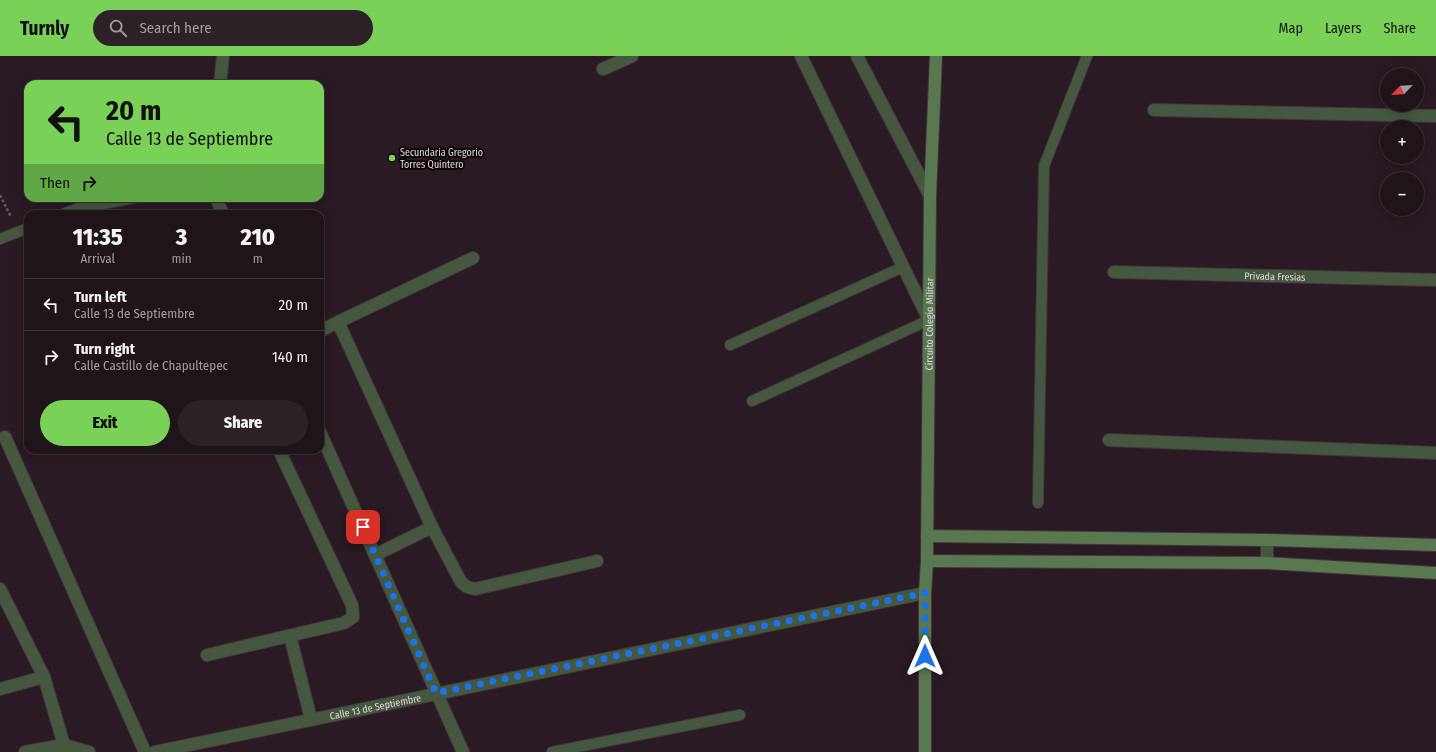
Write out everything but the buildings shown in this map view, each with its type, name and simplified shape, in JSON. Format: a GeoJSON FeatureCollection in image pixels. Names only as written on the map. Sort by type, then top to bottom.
{"type":"FeatureCollection","features":[{"type":"Feature","properties":{"kind":"main road","name":"Circuito Colegio Militar"},"geometry":{"type":"LineString","coordinates":[[925,752],[925,593],[927,561],[930,196],[936,56]]}},
{"type":"Feature","properties":{"kind":"main road"},"geometry":{"type":"LineString","coordinates":[[927,536],[1267,540],[1436,545]]}},
{"type":"Feature","properties":{"kind":"main road"},"geometry":{"type":"LineString","coordinates":[[927,561],[1267,563],[1436,573]]}},
{"type":"Feature","properties":{"kind":"street"},"geometry":{"type":"LineString","coordinates":[[220,80],[223,56]]}},
{"type":"Feature","properties":{"kind":"street"},"geometry":{"type":"LineString","coordinates":[[603,69],[632,56]]}},
{"type":"Feature","properties":{"kind":"street"},"geometry":{"type":"LineString","coordinates":[[801,56],[929,320]]}},
{"type":"Feature","properties":{"kind":"street"},"geometry":{"type":"LineString","coordinates":[[857,56],[930,196]]}},
{"type":"Feature","properties":{"kind":"street"},"geometry":{"type":"LineString","coordinates":[[1154,110],[1436,116]]}},
{"type":"Feature","properties":{"kind":"street"},"geometry":{"type":"LineString","coordinates":[[324,329],[473,258]]}},
{"type":"Feature","properties":{"kind":"street","name":"Privada Fresias"},"geometry":{"type":"LineString","coordinates":[[1114,272],[1436,280]]}},
{"type":"Feature","properties":{"kind":"street"},"geometry":{"type":"LineString","coordinates":[[338,322],[432,526],[461,582],[468,587],[475,589],[597,561]]}},
{"type":"Feature","properties":{"kind":"street"},"geometry":{"type":"LineString","coordinates":[[5,437],[145,752]]}},
{"type":"Feature","properties":{"kind":"street"},"geometry":{"type":"LineString","coordinates":[[1109,440],[1436,453]]}},
{"type":"Feature","properties":{"kind":"street"},"geometry":{"type":"LineString","coordinates":[[324,441],[463,752]]}},
{"type":"Feature","properties":{"kind":"street"},"geometry":{"type":"LineString","coordinates":[[207,655],[344,623],[353,617],[352,605],[281,454]]}},
{"type":"Feature","properties":{"kind":"street"},"geometry":{"type":"LineString","coordinates":[[375,555],[432,526]]}},
{"type":"Feature","properties":{"kind":"street"},"geometry":{"type":"LineString","coordinates":[[1267,540],[1267,563]]}},
{"type":"Feature","properties":{"kind":"street"},"geometry":{"type":"LineString","coordinates":[[0,589],[44,677],[65,748]]}},
{"type":"Feature","properties":{"kind":"street","name":"Calle 13 de Septiembre"},"geometry":{"type":"LineString","coordinates":[[155,752],[925,593]]}},
{"type":"Feature","properties":{"kind":"street"},"geometry":{"type":"LineString","coordinates":[[290,636],[311,719]]}},
{"type":"Feature","properties":{"kind":"street"},"geometry":{"type":"LineString","coordinates":[[0,689],[44,677]]}},
{"type":"Feature","properties":{"kind":"street"},"geometry":{"type":"LineString","coordinates":[[25,752],[65,748],[89,752]]}},
{"type":"Feature","properties":{"kind":"lane"},"geometry":{"type":"LineString","coordinates":[[1038,503],[1044,166],[1087,56]]}},
{"type":"Feature","properties":{"kind":"lane"},"geometry":{"type":"LineString","coordinates":[[73,210],[113,202]]}},
{"type":"Feature","properties":{"kind":"lane"},"geometry":{"type":"LineString","coordinates":[[0,239],[24,230]]}},
{"type":"Feature","properties":{"kind":"lane"},"geometry":{"type":"LineString","coordinates":[[730,345],[903,267]]}},
{"type":"Feature","properties":{"kind":"lane"},"geometry":{"type":"LineString","coordinates":[[752,401],[929,320]]}},
{"type":"Feature","properties":{"kind":"lane"},"geometry":{"type":"LineString","coordinates":[[552,752],[740,715]]}},
{"type":"Feature","properties":{"kind":"path"},"geometry":{"type":"LineString","coordinates":[[0,194],[18,232]]}},
{"type":"Feature","properties":{"kind":"place","name":"Secundaria Gregorio Torres Quintero"},"geometry":{"type":"Point","coordinates":[392,158]}},
{"type":"Feature","properties":{"kind":"route"},"geometry":{"type":"LineString","coordinates":[[363,527],[436,693],[925,593],[925,656]]}}]}
